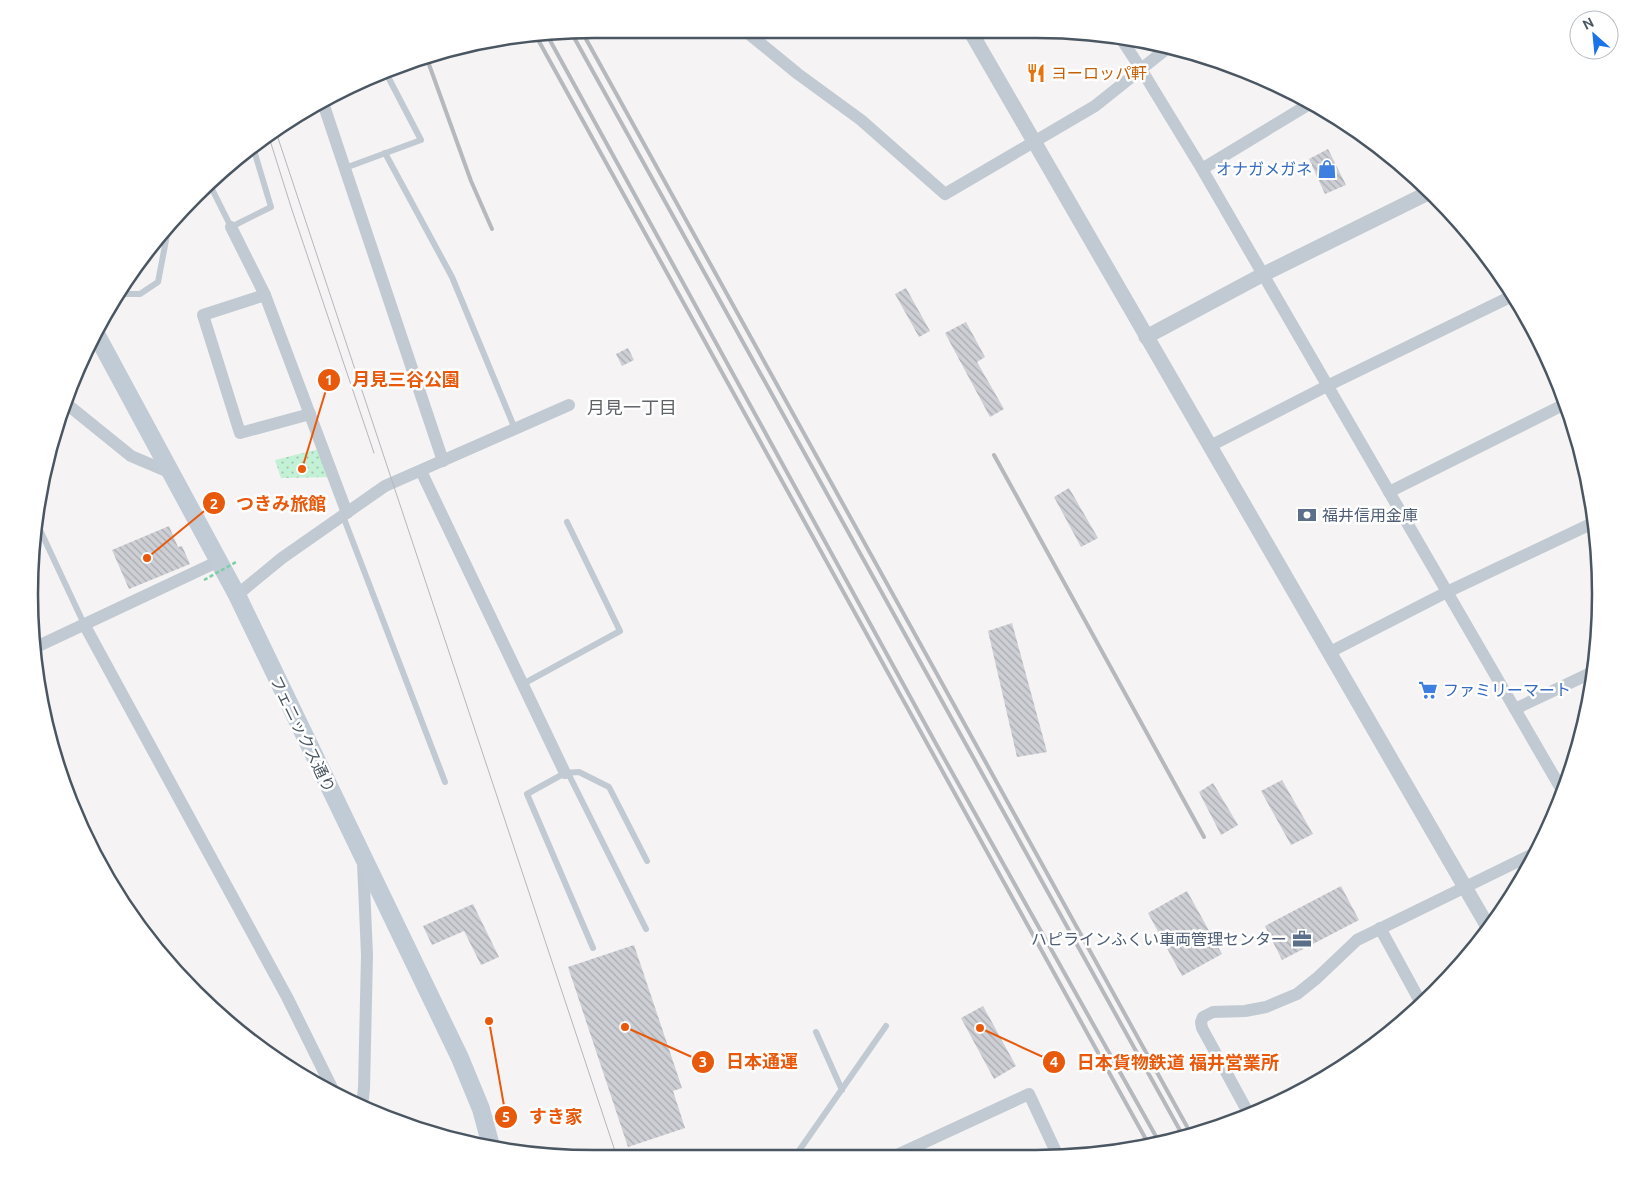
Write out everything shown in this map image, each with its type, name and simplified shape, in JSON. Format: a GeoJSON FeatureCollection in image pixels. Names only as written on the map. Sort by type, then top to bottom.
{"type":"FeatureCollection","features":[{"type":"Feature","properties":{"kind":"main road","name":"フェニックス通り"},"geometry":{"type":"LineString","coordinates":[[99,340],[237,595],[460,1058],[481,1109],[489,1140]]}},
{"type":"Feature","properties":{"kind":"street"},"geometry":{"type":"LineString","coordinates":[[756,38],[798,74],[861,120],[945,194],[1095,106],[1162,52]]}},
{"type":"Feature","properties":{"kind":"street"},"geometry":{"type":"LineString","coordinates":[[973,38],[1485,921]]}},
{"type":"Feature","properties":{"kind":"street"},"geometry":{"type":"LineString","coordinates":[[1125,45],[1202,169],[1558,783]]}},
{"type":"Feature","properties":{"kind":"street"},"geometry":{"type":"LineString","coordinates":[[324,107],[343,168],[443,461]]}},
{"type":"Feature","properties":{"kind":"street"},"geometry":{"type":"LineString","coordinates":[[1202,169],[1304,107]]}},
{"type":"Feature","properties":{"kind":"street"},"geometry":{"type":"LineString","coordinates":[[1146,337],[1262,275],[1424,195]]}},
{"type":"Feature","properties":{"kind":"street"},"geometry":{"type":"LineString","coordinates":[[231,227],[265,295],[310,414],[345,515]]}},
{"type":"Feature","properties":{"kind":"street"},"geometry":{"type":"LineString","coordinates":[[265,295],[203,315],[240,433],[310,414]]}},
{"type":"Feature","properties":{"kind":"street"},"geometry":{"type":"LineString","coordinates":[[1210,446],[1327,386],[1506,299]]}},
{"type":"Feature","properties":{"kind":"street"},"geometry":{"type":"LineString","coordinates":[[237,595],[282,558],[385,486],[569,405]]}},
{"type":"Feature","properties":{"kind":"street"},"geometry":{"type":"LineString","coordinates":[[70,407],[131,456],[171,473]]}},
{"type":"Feature","properties":{"kind":"street"},"geometry":{"type":"LineString","coordinates":[[1389,492],[1559,407]]}},
{"type":"Feature","properties":{"kind":"street"},"geometry":{"type":"LineString","coordinates":[[421,471],[567,773]]}},
{"type":"Feature","properties":{"kind":"street"},"geometry":{"type":"LineString","coordinates":[[1330,652],[1447,592],[1587,526]]}},
{"type":"Feature","properties":{"kind":"street"},"geometry":{"type":"LineString","coordinates":[[40,645],[219,561]]}},
{"type":"Feature","properties":{"kind":"street"},"geometry":{"type":"LineString","coordinates":[[84,624],[287,997],[329,1082]]}},
{"type":"Feature","properties":{"kind":"street"},"geometry":{"type":"LineString","coordinates":[[1514,709],[1585,675]]}},
{"type":"Feature","properties":{"kind":"street"},"geometry":{"type":"LineString","coordinates":[[363,858],[367,955],[363,1099]]}},
{"type":"Feature","properties":{"kind":"street"},"geometry":{"type":"LineString","coordinates":[[1246,1108],[1202,1028],[1201,1022],[1203,1017],[1213,1012],[1245,1011],[1266,1007],[1297,994],[1357,940],[1524,858]]}},
{"type":"Feature","properties":{"kind":"street"},"geometry":{"type":"LineString","coordinates":[[1380,928],[1417,998]]}},
{"type":"Feature","properties":{"kind":"street"},"geometry":{"type":"LineString","coordinates":[[908,1150],[1029,1094],[1055,1149]]}},
{"type":"Feature","properties":{"kind":"lane"},"geometry":{"type":"LineString","coordinates":[[343,168],[421,140],[388,77]]}},
{"type":"Feature","properties":{"kind":"lane"},"geometry":{"type":"LineString","coordinates":[[212,189],[231,227],[270,207],[255,152]]}},
{"type":"Feature","properties":{"kind":"lane"},"geometry":{"type":"LineString","coordinates":[[385,153],[452,277],[515,429]]}},
{"type":"Feature","properties":{"kind":"lane"},"geometry":{"type":"LineString","coordinates":[[125,294],[140,294],[158,282],[167,237]]}},
{"type":"Feature","properties":{"kind":"lane"},"geometry":{"type":"LineString","coordinates":[[345,515],[445,782]]}},
{"type":"Feature","properties":{"kind":"lane"},"geometry":{"type":"LineString","coordinates":[[523,684],[620,632],[567,522]]}},
{"type":"Feature","properties":{"kind":"lane"},"geometry":{"type":"LineString","coordinates":[[41,532],[84,624]]}},
{"type":"Feature","properties":{"kind":"lane"},"geometry":{"type":"LineString","coordinates":[[593,948],[527,794],[567,773],[579,772],[609,787],[646,861]]}},
{"type":"Feature","properties":{"kind":"lane"},"geometry":{"type":"LineString","coordinates":[[567,773],[646,929]]}},
{"type":"Feature","properties":{"kind":"lane"},"geometry":{"type":"LineString","coordinates":[[800,1150],[886,1026]]}},
{"type":"Feature","properties":{"kind":"lane"},"geometry":{"type":"LineString","coordinates":[[816,1032],[842,1090]]}},
{"type":"Feature","properties":{"kind":"path"},"geometry":{"type":"LineString","coordinates":[[204,580],[238,561]]}},
{"type":"Feature","properties":{"kind":"green space"},"geometry":{"type":"Polygon","coordinates":[[[319,449],[330,477],[281,478],[275,460],[319,449]]]}},
{"type":"Feature","properties":{"kind":"building"},"geometry":{"type":"Polygon","coordinates":[[[1328,149],[1346,185],[1325,194],[1309,159],[1328,149]]]}},
{"type":"Feature","properties":{"kind":"building"},"geometry":{"type":"Polygon","coordinates":[[[906,288],[930,331],[919,337],[895,294],[906,288]]]}},
{"type":"Feature","properties":{"kind":"building"},"geometry":{"type":"Polygon","coordinates":[[[966,322],[985,357],[977,362],[1004,409],[990,417],[945,333],[966,322]]]}},
{"type":"Feature","properties":{"kind":"building"},"geometry":{"type":"Polygon","coordinates":[[[628,348],[634,360],[622,366],[616,354],[628,348]]]}},
{"type":"Feature","properties":{"kind":"building"},"geometry":{"type":"Polygon","coordinates":[[[1069,488],[1098,538],[1081,547],[1054,497],[1069,488]]]}},
{"type":"Feature","properties":{"kind":"building"},"geometry":{"type":"Polygon","coordinates":[[[169,526],[178,547],[182,546],[190,564],[129,589],[112,550],[169,526]]]}},
{"type":"Feature","properties":{"kind":"building"},"geometry":{"type":"Polygon","coordinates":[[[1012,623],[1047,752],[1017,757],[988,631],[1012,623]]]}},
{"type":"Feature","properties":{"kind":"building"},"geometry":{"type":"Polygon","coordinates":[[[1282,780],[1313,834],[1291,845],[1261,791],[1282,780]]]}},
{"type":"Feature","properties":{"kind":"building"},"geometry":{"type":"Polygon","coordinates":[[[1213,783],[1238,825],[1221,835],[1199,792],[1213,783]]]}},
{"type":"Feature","properties":{"kind":"building"},"geometry":{"type":"Polygon","coordinates":[[[1341,886],[1359,920],[1282,960],[1265,926],[1341,886]]]}},
{"type":"Feature","properties":{"kind":"building"},"geometry":{"type":"Polygon","coordinates":[[[1187,891],[1222,954],[1182,976],[1148,913],[1187,891]]]}},
{"type":"Feature","properties":{"kind":"building"},"geometry":{"type":"Polygon","coordinates":[[[473,904],[499,957],[481,965],[464,931],[432,945],[423,926],[473,904]]]}},
{"type":"Feature","properties":{"kind":"building"},"geometry":{"type":"Polygon","coordinates":[[[634,945],[682,1088],[673,1091],[685,1128],[628,1147],[568,967],[634,945]]]}},
{"type":"Feature","properties":{"kind":"building"},"geometry":{"type":"Polygon","coordinates":[[[983,1006],[1016,1066],[994,1079],[961,1018],[983,1006]]]}},
{"type":"Feature","properties":{"kind":"tram line"},"geometry":{"type":"LineString","coordinates":[[277,136],[615,1150]]}},
{"type":"Feature","properties":{"kind":"tram line"},"geometry":{"type":"LineString","coordinates":[[270,141],[374,453]]}},
{"type":"Feature","properties":{"kind":"railway"},"geometry":{"type":"LineString","coordinates":[[586,38],[1188,1128]]}},
{"type":"Feature","properties":{"kind":"railway"},"geometry":{"type":"LineString","coordinates":[[575,39],[1180,1131]]}},
{"type":"Feature","properties":{"kind":"railway"},"geometry":{"type":"LineString","coordinates":[[550,40],[935,742],[1156,1136]]}},
{"type":"Feature","properties":{"kind":"railway"},"geometry":{"type":"LineString","coordinates":[[539,41],[1146,1139]]}},
{"type":"Feature","properties":{"kind":"railway"},"geometry":{"type":"LineString","coordinates":[[428,63],[471,181],[492,229]]}},
{"type":"Feature","properties":{"kind":"railway"},"geometry":{"type":"LineString","coordinates":[[994,455],[1204,837]]}},
{"type":"Feature","properties":{"kind":"place","name":"ヨーロッパ軒"},"geometry":{"type":"Point","coordinates":[1036,73]}},
{"type":"Feature","properties":{"kind":"place","name":"オナガメガネ"},"geometry":{"type":"Point","coordinates":[1327,169]}},
{"type":"Feature","properties":{"kind":"place","name":"月見三谷公園"},"geometry":{"type":"Point","coordinates":[302,469]}},
{"type":"Feature","properties":{"kind":"place","name":"福井信用金庫"},"geometry":{"type":"Point","coordinates":[1307,515]}},
{"type":"Feature","properties":{"kind":"place","name":"つきみ旅館"},"geometry":{"type":"Point","coordinates":[147,558]}},
{"type":"Feature","properties":{"kind":"place","name":"ファミリーマート"},"geometry":{"type":"Point","coordinates":[1428,690]}},
{"type":"Feature","properties":{"kind":"place","name":"ハピラインふくい車両管理センター"},"geometry":{"type":"Point","coordinates":[1302,939]}},
{"type":"Feature","properties":{"kind":"place","name":"すき家"},"geometry":{"type":"Point","coordinates":[489,1021]}},
{"type":"Feature","properties":{"kind":"place","name":"日本通運"},"geometry":{"type":"Point","coordinates":[625,1027]}},
{"type":"Feature","properties":{"kind":"place","name":"日本貨物鉄道 福井営業所"},"geometry":{"type":"Point","coordinates":[980,1028]}},
{"type":"Feature","properties":{"kind":"district","name":"月見一丁目"},"geometry":{"type":"Point","coordinates":[632,408]}}]}
